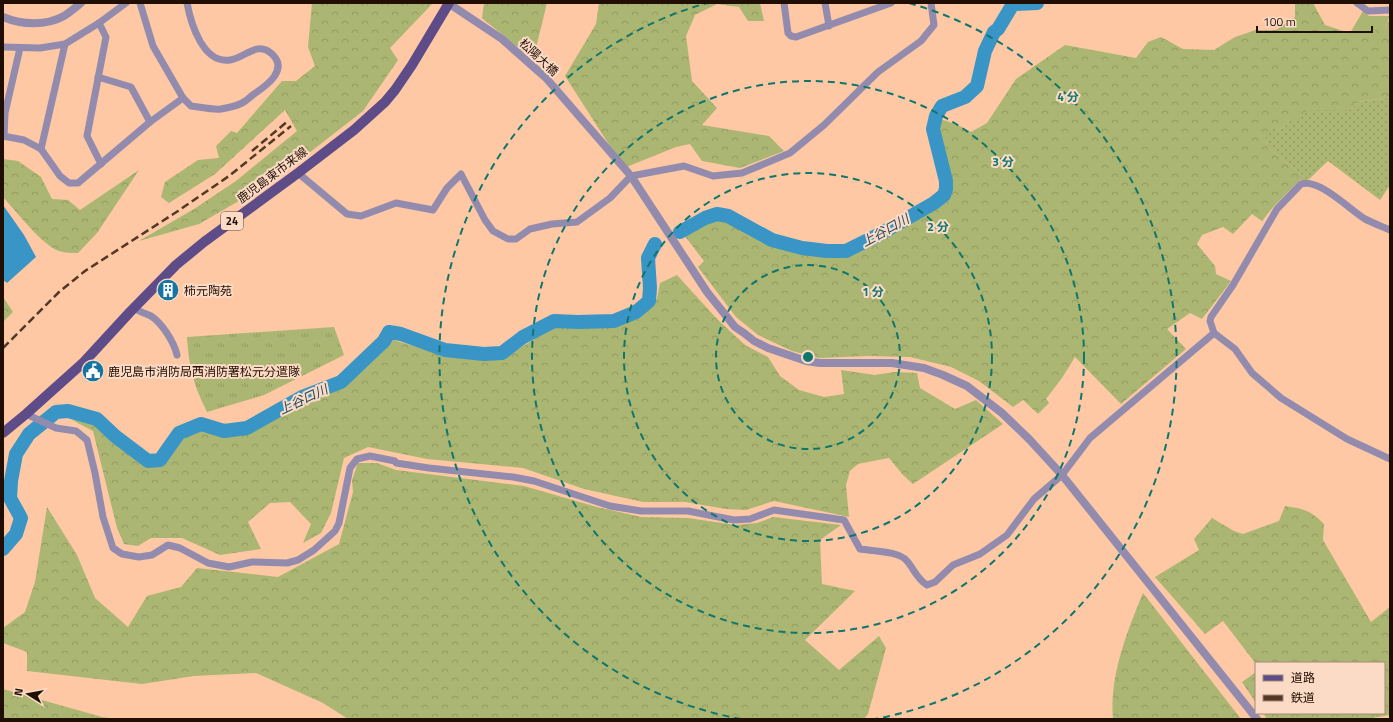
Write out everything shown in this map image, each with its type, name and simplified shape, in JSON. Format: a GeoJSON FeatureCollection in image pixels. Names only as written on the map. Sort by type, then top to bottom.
{"type":"FeatureCollection","features":[{"type":"Feature","properties":{"kind":"main road","name":"鹿児島東市来線"},"geometry":{"type":"LineString","coordinates":[[3,433],[84,362],[176,265],[204,242],[354,130],[385,102],[412,65],[448,3]]}},
{"type":"Feature","properties":{"kind":"street"},"geometry":{"type":"LineString","coordinates":[[3,47],[40,48],[65,44],[99,23],[126,3]]}},
{"type":"Feature","properties":{"kind":"street"},"geometry":{"type":"LineString","coordinates":[[140,3],[153,46],[183,98],[191,106],[220,109],[242,103],[272,80],[276,75],[278,66],[273,55],[266,49],[259,48],[232,60],[218,60],[207,52],[201,43],[190,18],[187,3]]}},
{"type":"Feature","properties":{"kind":"street","name":"松陽大橋"},"geometry":{"type":"LineString","coordinates":[[448,3],[502,39],[546,78],[631,176],[707,292],[735,327],[754,341],[768,348],[806,361],[820,363],[892,363],[924,368],[967,386],[1002,413],[1062,474],[1257,719]]}},
{"type":"Feature","properties":{"kind":"street"},"geometry":{"type":"LineString","coordinates":[[784,3],[788,33],[791,36],[797,37],[891,3]]}},
{"type":"Feature","properties":{"kind":"street"},"geometry":{"type":"LineString","coordinates":[[825,3],[829,26]]}},
{"type":"Feature","properties":{"kind":"street"},"geometry":{"type":"LineString","coordinates":[[298,173],[347,214],[360,216],[396,203],[433,210],[447,188],[461,174],[485,220],[493,231],[508,239],[516,239],[530,230],[552,224],[577,222],[610,198],[631,176],[684,166],[713,176],[742,173],[790,154],[824,125],[878,72],[921,41],[934,25],[931,3]]}},
{"type":"Feature","properties":{"kind":"street"},"geometry":{"type":"LineString","coordinates":[[1357,3],[1368,11],[1390,10]]}},
{"type":"Feature","properties":{"kind":"street"},"geometry":{"type":"LineString","coordinates":[[3,17],[23,23],[34,24],[63,16],[76,5]]}},
{"type":"Feature","properties":{"kind":"street"},"geometry":{"type":"LineString","coordinates":[[99,23],[106,37],[87,136],[101,164]]}},
{"type":"Feature","properties":{"kind":"street"},"geometry":{"type":"LineString","coordinates":[[42,149],[65,44]]}},
{"type":"Feature","properties":{"kind":"street"},"geometry":{"type":"LineString","coordinates":[[20,48],[7,88],[3,136],[24,140],[42,149],[60,176],[68,183],[78,183],[150,122],[183,98]]}},
{"type":"Feature","properties":{"kind":"street"},"geometry":{"type":"LineString","coordinates":[[98,77],[131,87],[150,122]]}},
{"type":"Feature","properties":{"kind":"street"},"geometry":{"type":"LineString","coordinates":[[1390,230],[1365,219],[1315,185],[1306,182],[1301,184],[1277,209],[1236,280],[1211,317],[1210,321],[1214,333],[1235,349],[1252,373],[1281,398],[1348,439],[1390,459]]}},
{"type":"Feature","properties":{"kind":"street"},"geometry":{"type":"LineString","coordinates":[[134,308],[157,320],[174,345],[177,355]]}},
{"type":"Feature","properties":{"kind":"street"},"geometry":{"type":"LineString","coordinates":[[26,414],[56,428],[76,431],[87,440],[95,472],[103,517],[113,548],[122,554],[139,557],[152,555],[168,545],[180,548],[208,563],[229,567],[252,562],[287,563],[298,560],[314,550],[335,531],[339,523],[350,468],[356,460],[370,456],[395,461],[396,463],[513,477],[534,481],[610,506],[641,511],[688,511],[734,520],[750,519],[774,510],[844,520],[860,550],[892,553],[906,559],[921,581],[927,584],[934,582],[953,565],[980,554],[1007,535],[1034,500],[1062,474],[1090,438],[1214,333]]}},
{"type":"Feature","properties":{"kind":"green space"},"geometry":{"type":"Polygon","coordinates":[[[312,3],[433,3],[390,48],[398,60],[363,111],[273,181],[199,224],[139,241],[194,209],[236,181],[297,131],[285,110],[215,174],[169,203],[161,197],[165,182],[198,160],[219,158],[216,146],[231,131],[237,133],[282,81],[296,81],[315,66],[308,47],[312,3]]]}},
{"type":"Feature","properties":{"kind":"green space"},"geometry":{"type":"Polygon","coordinates":[[[484,3],[547,3],[533,60],[482,18],[484,3]]]}},
{"type":"Feature","properties":{"kind":"green space"},"geometry":{"type":"Polygon","coordinates":[[[599,3],[760,3],[764,21],[748,21],[739,7],[717,4],[695,15],[686,36],[692,81],[717,108],[702,125],[769,136],[784,151],[740,168],[702,161],[690,144],[676,147],[624,168],[565,76],[596,24],[599,3]]]}},
{"type":"Feature","properties":{"kind":"green space"},"geometry":{"type":"Polygon","coordinates":[[[1295,3],[1313,3],[1325,25],[1349,33],[1385,28],[1390,18],[1390,97],[1359,102],[1348,111],[1335,111],[1289,122],[1282,128],[1276,130],[1267,140],[1266,146],[1308,180],[1300,180],[1274,206],[1262,221],[1252,214],[1233,234],[1223,227],[1202,235],[1197,244],[1215,266],[1216,274],[1231,281],[1202,319],[1190,313],[1167,329],[1186,349],[1121,404],[1075,357],[1062,378],[1046,399],[1049,403],[1038,414],[1023,400],[1013,407],[979,381],[951,367],[910,357],[868,356],[819,358],[792,351],[758,335],[736,317],[698,267],[704,261],[684,235],[704,223],[716,218],[729,220],[770,242],[798,251],[834,256],[853,253],[943,202],[951,192],[952,177],[938,131],[940,119],[956,124],[971,132],[987,123],[1016,79],[1065,45],[1136,58],[1148,42],[1161,37],[1183,49],[1214,50],[1235,37],[1256,30],[1276,30],[1295,17],[1295,3]]]}},
{"type":"Feature","properties":{"kind":"green space"},"geometry":{"type":"Polygon","coordinates":[[[1363,11],[1369,16],[1390,16],[1385,28],[1354,36],[1353,33],[1350,33],[1363,11]]]}},
{"type":"Feature","properties":{"kind":"green space"},"geometry":{"type":"Polygon","coordinates":[[[1390,97],[1390,185],[1380,200],[1328,161],[1308,180],[1266,146],[1267,140],[1264,134],[1274,128],[1276,130],[1282,128],[1307,111],[1348,111],[1359,102],[1390,97]]]}},
{"type":"Feature","properties":{"kind":"green space"},"geometry":{"type":"Polygon","coordinates":[[[3,159],[18,161],[41,177],[52,199],[68,200],[80,210],[139,170],[97,233],[78,253],[68,253],[52,248],[45,242],[3,197],[3,159]]]}},
{"type":"Feature","properties":{"kind":"green space"},"geometry":{"type":"Polygon","coordinates":[[[677,275],[718,320],[745,345],[768,357],[780,376],[799,390],[824,397],[844,394],[841,370],[875,375],[894,372],[917,373],[920,388],[955,409],[976,400],[1003,424],[913,484],[903,475],[889,458],[858,464],[850,471],[846,485],[849,517],[774,501],[746,510],[726,509],[685,502],[643,502],[584,489],[523,468],[427,459],[368,447],[344,458],[331,513],[321,533],[303,543],[311,524],[290,502],[270,503],[248,522],[261,549],[220,555],[182,538],[151,538],[138,546],[124,544],[117,528],[93,431],[72,420],[94,423],[147,466],[161,464],[181,437],[199,429],[224,435],[250,432],[306,401],[348,384],[390,339],[444,355],[504,359],[554,326],[612,326],[636,319],[657,299],[660,283],[677,275]]]}},
{"type":"Feature","properties":{"kind":"green space"},"geometry":{"type":"Polygon","coordinates":[[[3,297],[13,312],[3,322],[3,297]]]}},
{"type":"Feature","properties":{"kind":"green space"},"geometry":{"type":"Polygon","coordinates":[[[334,327],[344,355],[264,395],[207,412],[198,393],[192,375],[187,337],[334,327]]]}},
{"type":"Feature","properties":{"kind":"green space"},"geometry":{"type":"Polygon","coordinates":[[[358,463],[377,463],[396,470],[524,486],[597,507],[641,517],[688,518],[736,525],[757,523],[773,517],[841,525],[820,540],[822,584],[855,591],[805,640],[839,670],[879,636],[886,648],[868,714],[864,719],[348,719],[323,703],[256,673],[194,676],[142,684],[27,671],[27,652],[3,643],[3,628],[25,612],[35,582],[47,507],[77,555],[95,598],[128,627],[147,596],[181,587],[197,568],[278,577],[339,544],[353,492],[352,480],[358,463]]]}},
{"type":"Feature","properties":{"kind":"green space"},"geometry":{"type":"Polygon","coordinates":[[[1285,506],[1306,511],[1315,516],[1324,524],[1323,540],[1371,622],[1390,607],[1390,715],[1366,719],[1267,719],[1264,714],[1385,714],[1385,662],[1255,663],[1223,621],[1205,634],[1155,577],[1199,550],[1194,539],[1212,518],[1234,531],[1243,534],[1279,521],[1285,506]]]}},
{"type":"Feature","properties":{"kind":"green space"},"geometry":{"type":"Polygon","coordinates":[[[1143,593],[1241,719],[1113,719],[1112,703],[1120,654],[1143,593]]]}},
{"type":"Feature","properties":{"kind":"green space"},"geometry":{"type":"Polygon","coordinates":[[[1255,673],[1255,702],[1242,682],[1255,673]]]}},
{"type":"Feature","properties":{"kind":"green space"},"geometry":{"type":"Polygon","coordinates":[[[3,689],[102,717],[115,719],[3,719],[3,689]]]}},
{"type":"Feature","properties":{"kind":"water"},"geometry":{"type":"Polygon","coordinates":[[[3,205],[24,235],[36,257],[7,283],[3,280],[3,205]]]}},
{"type":"Feature","properties":{"kind":"waterway","name":"上谷口川"},"geometry":{"type":"LineString","coordinates":[[680,232],[705,218],[717,214],[728,216],[772,240],[802,248],[827,251],[846,251],[878,235],[934,203],[944,195],[946,189],[946,181],[933,129],[936,116],[942,106],[965,97],[977,86],[985,51],[994,32],[998,29],[1013,4],[1037,3]]}},
{"type":"Feature","properties":{"kind":"waterway","name":"上谷口川"},"geometry":{"type":"LineString","coordinates":[[3,549],[16,534],[21,518],[10,498],[11,481],[16,454],[29,434],[56,412],[68,411],[97,419],[115,436],[148,461],[160,460],[179,433],[201,424],[224,431],[247,428],[302,397],[341,382],[384,341],[389,332],[401,334],[445,350],[484,354],[502,353],[523,337],[554,321],[614,321],[636,312],[649,301],[650,288],[648,258],[655,244]]}},
{"type":"Feature","properties":{"kind":"railway"},"geometry":{"type":"LineString","coordinates":[[252,151],[288,121]]}},
{"type":"Feature","properties":{"kind":"railway"},"geometry":{"type":"LineString","coordinates":[[3,348],[59,292],[85,271],[229,176],[291,126]]}},
{"type":"Feature","properties":{"kind":"place","name":"柿元陶苑"},"geometry":{"type":"Point","coordinates":[168,290]}},
{"type":"Feature","properties":{"kind":"place","name":"鹿児島市消防局西消防署松元分遣隊"},"geometry":{"type":"Point","coordinates":[93,371]}}]}
